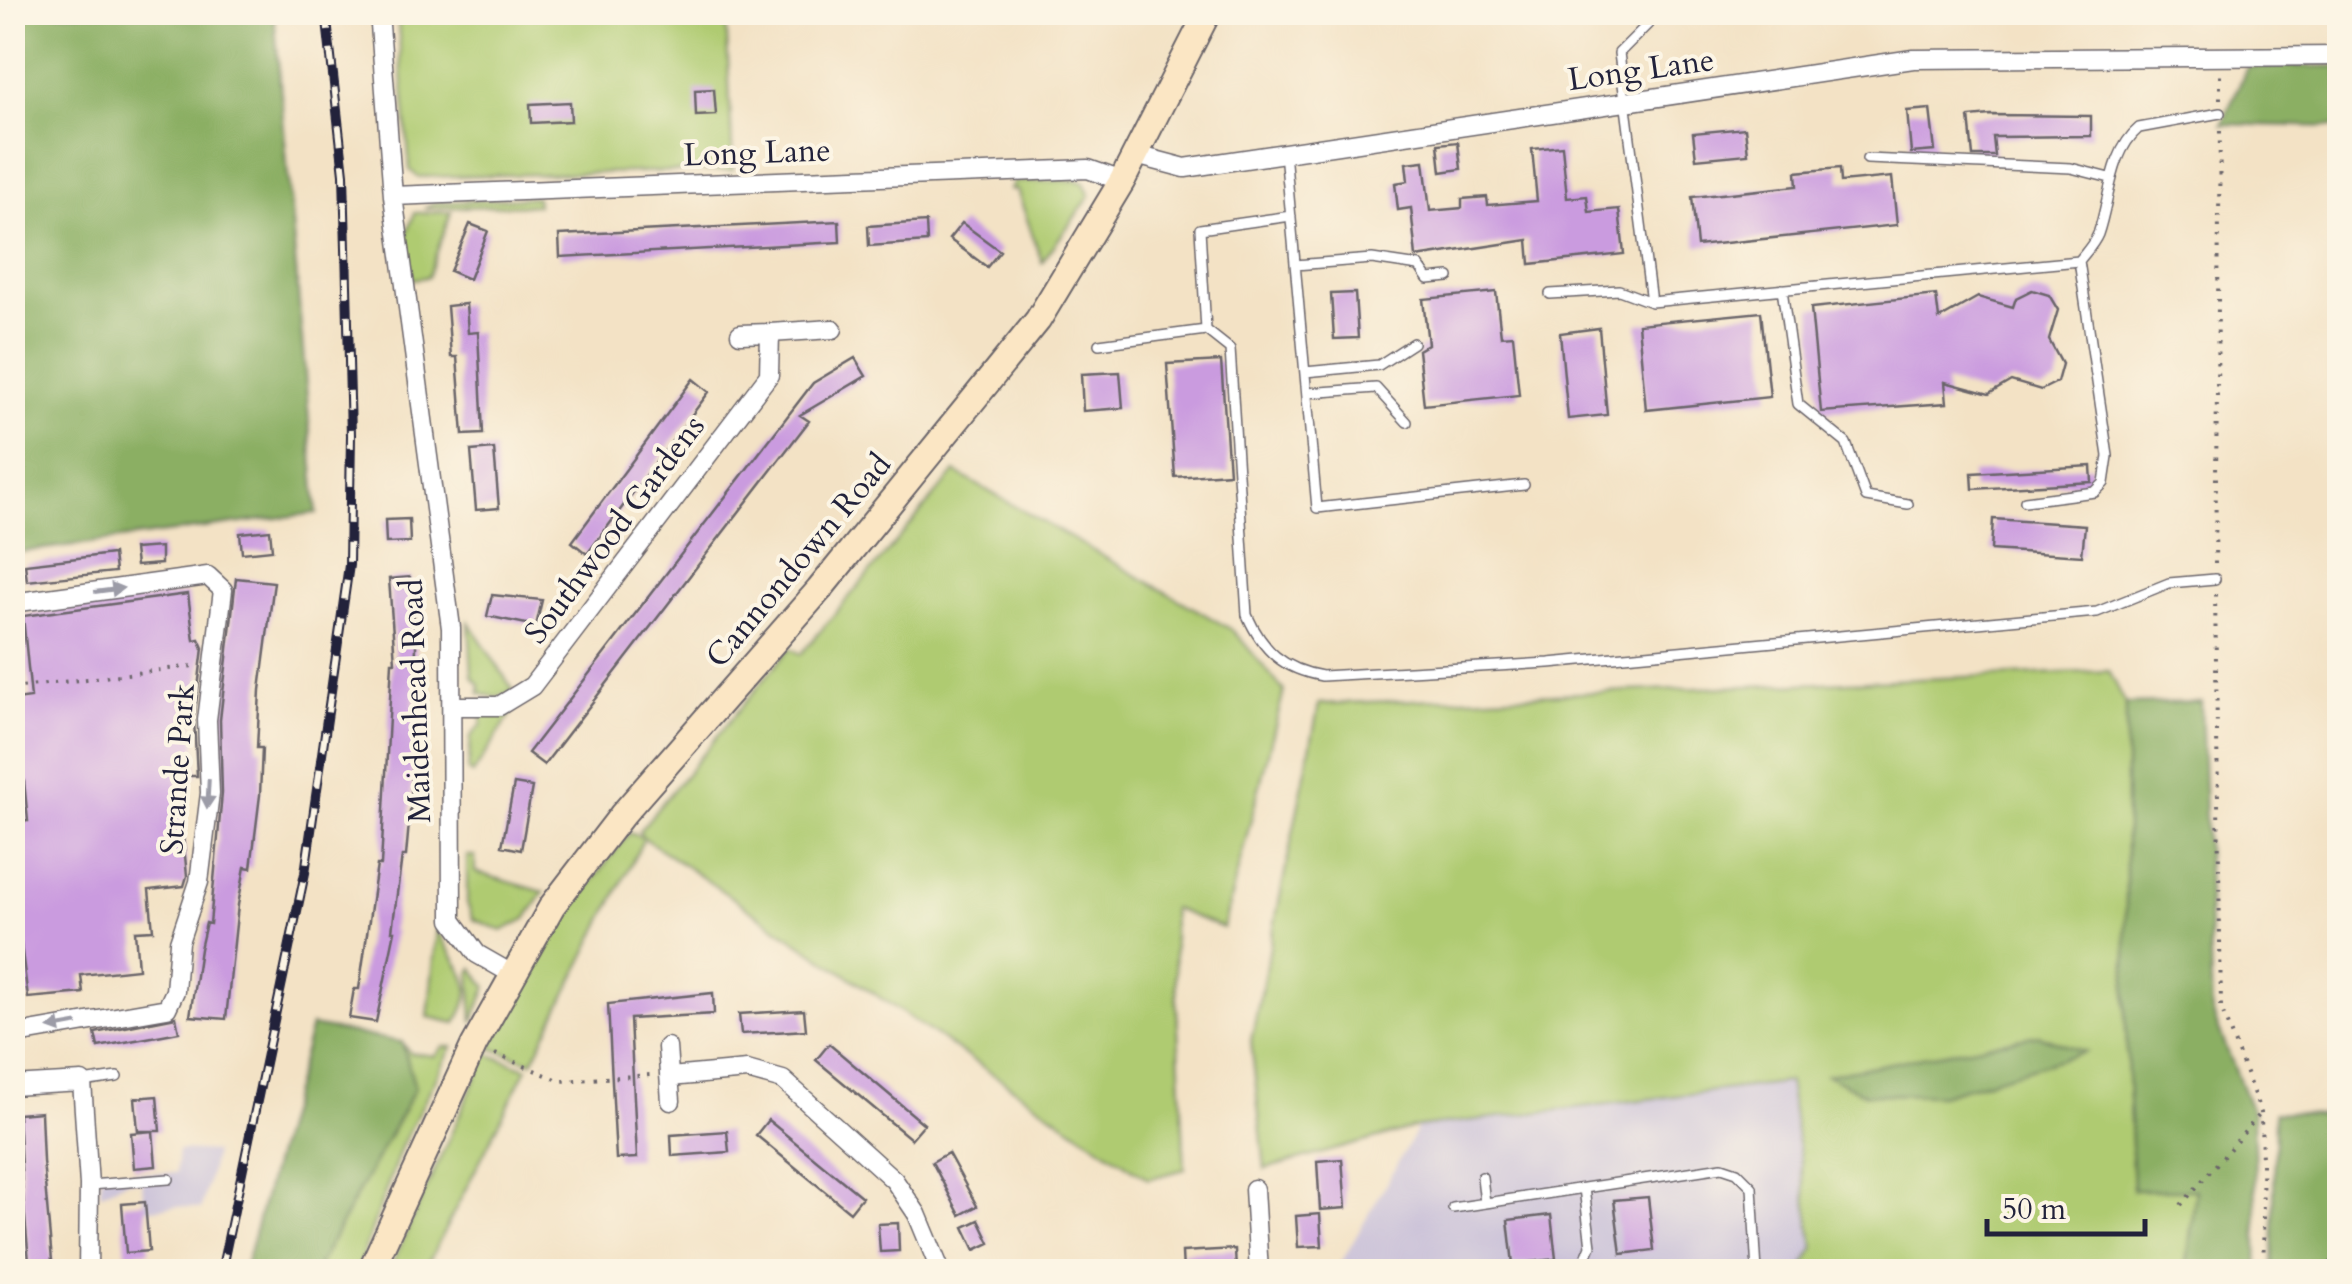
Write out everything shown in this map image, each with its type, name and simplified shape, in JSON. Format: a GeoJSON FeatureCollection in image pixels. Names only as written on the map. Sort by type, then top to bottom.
{"type":"FeatureCollection","features":[{"type":"Feature","properties":{"kind":"main road","name":"Cannondown Road"},"geometry":{"type":"LineString","coordinates":[[512,974],[552,906],[622,814],[818,590],[1038,320],[1122,181],[1208,12]]}},
{"type":"Feature","properties":{"kind":"main road"},"geometry":{"type":"LineString","coordinates":[[370,1272],[474,1045],[512,974]]}},
{"type":"Feature","properties":{"kind":"street","name":"Maidenhead Road"},"geometry":{"type":"LineString","coordinates":[[379,12],[393,196],[451,628],[452,920],[477,954],[512,974]]}},
{"type":"Feature","properties":{"kind":"street","name":"Long Lane"},"geometry":{"type":"LineString","coordinates":[[1136,155],[1185,168],[1914,59],[2340,56]]}},
{"type":"Feature","properties":{"kind":"street","name":"Long Lane"},"geometry":{"type":"LineString","coordinates":[[393,196],[1088,169],[1122,181]]}},
{"type":"Feature","properties":{"kind":"street"},"geometry":{"type":"LineString","coordinates":[[740,334],[834,329]]}},
{"type":"Feature","properties":{"kind":"street","name":"Southwood Gardens"},"geometry":{"type":"LineString","coordinates":[[453,706],[499,706],[532,686],[769,375],[770,333]]}},
{"type":"Feature","properties":{"kind":"street","name":"Strande Park"},"geometry":{"type":"LineString","coordinates":[[12,604],[208,576],[222,590],[207,720],[210,793],[199,882],[179,942],[175,991],[167,1008],[12,1034]]}},
{"type":"Feature","properties":{"kind":"street"},"geometry":{"type":"LineString","coordinates":[[667,1047],[671,1101]]}},
{"type":"Feature","properties":{"kind":"street"},"geometry":{"type":"LineString","coordinates":[[670,1077],[748,1070],[784,1080],[894,1180],[917,1214],[941,1272]]}},
{"type":"Feature","properties":{"kind":"street"},"geometry":{"type":"LineString","coordinates":[[12,1086],[82,1082],[89,1185],[88,1272]]}},
{"type":"Feature","properties":{"kind":"street"},"geometry":{"type":"LineString","coordinates":[[1254,1189],[1259,1272]]}},
{"type":"Feature","properties":{"kind":"lane"},"geometry":{"type":"LineString","coordinates":[[1651,302],[1619,53],[1660,12]]}},
{"type":"Feature","properties":{"kind":"lane"},"geometry":{"type":"LineString","coordinates":[[2025,502],[2095,492],[2104,482],[2108,456],[2079,261],[2097,237],[2110,178],[2130,136],[2140,128],[2220,113]]}},
{"type":"Feature","properties":{"kind":"lane"},"geometry":{"type":"LineString","coordinates":[[1285,152],[1317,508],[1524,485]]}},
{"type":"Feature","properties":{"kind":"lane"},"geometry":{"type":"LineString","coordinates":[[1867,159],[2071,168],[2110,178]]}},
{"type":"Feature","properties":{"kind":"lane"},"geometry":{"type":"LineString","coordinates":[[1206,330],[1200,228],[1291,216]]}},
{"type":"Feature","properties":{"kind":"lane"},"geometry":{"type":"LineString","coordinates":[[1295,266],[1372,259],[1419,266],[1428,279],[1449,277]]}},
{"type":"Feature","properties":{"kind":"lane"},"geometry":{"type":"LineString","coordinates":[[1550,294],[1619,290],[1651,302],[2079,261]]}},
{"type":"Feature","properties":{"kind":"lane"},"geometry":{"type":"LineString","coordinates":[[1782,289],[1798,404],[1846,443],[1866,497],[1908,504]]}},
{"type":"Feature","properties":{"kind":"lane"},"geometry":{"type":"LineString","coordinates":[[1099,344],[1206,330],[1230,349],[1247,615],[1258,640],[1296,671],[1322,676],[1379,673],[1763,646],[2096,612],[2169,582],[2215,578]]}},
{"type":"Feature","properties":{"kind":"lane"},"geometry":{"type":"LineString","coordinates":[[1305,372],[1379,365],[1413,343]]}},
{"type":"Feature","properties":{"kind":"lane"},"geometry":{"type":"LineString","coordinates":[[1306,393],[1376,388],[1406,422]]}},
{"type":"Feature","properties":{"kind":"lane"},"geometry":{"type":"LineString","coordinates":[[82,1082],[117,1077]]}},
{"type":"Feature","properties":{"kind":"lane"},"geometry":{"type":"LineString","coordinates":[[1453,1208],[1722,1167],[1738,1172],[1752,1187],[1757,1272]]}},
{"type":"Feature","properties":{"kind":"lane"},"geometry":{"type":"LineString","coordinates":[[1482,1177],[1485,1202]]}},
{"type":"Feature","properties":{"kind":"lane"},"geometry":{"type":"LineString","coordinates":[[89,1185],[169,1180]]}},
{"type":"Feature","properties":{"kind":"lane"},"geometry":{"type":"LineString","coordinates":[[1580,1272],[1591,1246],[1584,1188]]}},
{"type":"Feature","properties":{"kind":"path"},"geometry":{"type":"LineString","coordinates":[[2220,58],[2215,578],[2221,1008],[2261,1113],[2264,1272]]}},
{"type":"Feature","properties":{"kind":"path"},"geometry":{"type":"LineString","coordinates":[[12,688],[214,664]]}},
{"type":"Feature","properties":{"kind":"path"},"geometry":{"type":"LineString","coordinates":[[474,1045],[560,1081],[670,1077]]}},
{"type":"Feature","properties":{"kind":"path"},"geometry":{"type":"LineString","coordinates":[[2181,1205],[2261,1113]]}},
{"type":"Feature","properties":{"kind":"path"},"geometry":{"type":"LineString","coordinates":[[2324,1272],[2340,1249]]}},
{"type":"Feature","properties":{"kind":"shaded area"},"geometry":{"type":"Polygon","coordinates":[[[1789,1082],[1814,1248],[1802,1271],[1336,1272],[1418,1127],[1789,1082]]]}},
{"type":"Feature","properties":{"kind":"shaded area"},"geometry":{"type":"Polygon","coordinates":[[[178,1150],[215,1152],[201,1209],[177,1206],[144,1210],[142,1181],[126,1181],[100,1194],[102,1171],[176,1173],[178,1150]]]}},
{"type":"Feature","properties":{"kind":"green space"},"geometry":{"type":"Polygon","coordinates":[[[12,13],[274,13],[317,513],[13,553],[12,13]]]}},
{"type":"Feature","properties":{"kind":"green space"},"geometry":{"type":"Polygon","coordinates":[[[397,13],[726,13],[733,170],[418,177],[410,170],[397,13]]]}},
{"type":"Feature","properties":{"kind":"green space"},"geometry":{"type":"Polygon","coordinates":[[[2339,66],[2339,127],[2222,124],[2247,67],[2339,66]]]}},
{"type":"Feature","properties":{"kind":"green space"},"geometry":{"type":"Polygon","coordinates":[[[1014,182],[1084,183],[1090,196],[1042,262],[1017,190],[1010,190],[1014,182]]]}},
{"type":"Feature","properties":{"kind":"green space"},"geometry":{"type":"Polygon","coordinates":[[[536,197],[537,205],[424,208],[433,203],[536,197]]]}},
{"type":"Feature","properties":{"kind":"green space"},"geometry":{"type":"Polygon","coordinates":[[[451,212],[428,277],[412,279],[406,235],[415,213],[451,212]]]}},
{"type":"Feature","properties":{"kind":"green space"},"geometry":{"type":"Polygon","coordinates":[[[955,472],[1234,631],[1284,691],[1223,928],[1172,908],[1185,1169],[1148,1179],[644,838],[532,1062],[490,1048],[565,917],[629,833],[642,837],[639,831],[790,648],[801,654],[955,472]]]}},
{"type":"Feature","properties":{"kind":"green space"},"geometry":{"type":"Polygon","coordinates":[[[469,622],[514,691],[496,697],[480,694],[480,685],[472,676],[469,622]]]}},
{"type":"Feature","properties":{"kind":"green space"},"geometry":{"type":"Polygon","coordinates":[[[2109,671],[2126,704],[2126,1029],[2133,1190],[2196,1189],[2186,1271],[1802,1271],[1814,1248],[1788,1082],[1418,1127],[1265,1169],[1251,1041],[1319,704],[2109,671]]]}},
{"type":"Feature","properties":{"kind":"green space"},"geometry":{"type":"Polygon","coordinates":[[[2201,702],[2212,1012],[2253,1114],[2258,1271],[2186,1271],[2196,1190],[2133,1190],[2126,1029],[2126,704],[2201,702]]]}},
{"type":"Feature","properties":{"kind":"green space"},"geometry":{"type":"Polygon","coordinates":[[[513,711],[473,774],[468,772],[471,736],[482,724],[481,714],[513,711]]]}},
{"type":"Feature","properties":{"kind":"green space"},"geometry":{"type":"Polygon","coordinates":[[[467,856],[475,856],[475,872],[544,892],[526,919],[502,931],[473,919],[467,903],[467,856]]]}},
{"type":"Feature","properties":{"kind":"green space"},"geometry":{"type":"Polygon","coordinates":[[[437,928],[467,984],[468,996],[456,1023],[428,1017],[437,928]]]}},
{"type":"Feature","properties":{"kind":"green space"},"geometry":{"type":"Polygon","coordinates":[[[473,968],[487,987],[473,1022],[470,973],[473,968]]]}},
{"type":"Feature","properties":{"kind":"green space"},"geometry":{"type":"Polygon","coordinates":[[[311,1026],[402,1042],[415,1088],[315,1271],[244,1271],[311,1026]]]}},
{"type":"Feature","properties":{"kind":"green space"},"geometry":{"type":"Polygon","coordinates":[[[2038,1035],[2085,1052],[1941,1095],[1865,1094],[1827,1075],[2038,1035]]]}},
{"type":"Feature","properties":{"kind":"green space"},"geometry":{"type":"Polygon","coordinates":[[[402,1042],[410,1053],[435,1056],[443,1047],[452,1047],[402,1145],[357,1271],[315,1272],[415,1088],[402,1042]]]}},
{"type":"Feature","properties":{"kind":"green space"},"geometry":{"type":"Polygon","coordinates":[[[487,1054],[527,1068],[424,1271],[389,1271],[487,1054]]]}},
{"type":"Feature","properties":{"kind":"green space"},"geometry":{"type":"Polygon","coordinates":[[[2275,1112],[2339,1115],[2339,1241],[2318,1271],[2273,1271],[2275,1112]]]}},
{"type":"Feature","properties":{"kind":"building"},"geometry":{"type":"Polygon","coordinates":[[[714,89],[716,115],[696,116],[695,90],[714,89]]]}},
{"type":"Feature","properties":{"kind":"building"},"geometry":{"type":"Polygon","coordinates":[[[570,102],[571,121],[531,123],[530,104],[570,102]]]}},
{"type":"Feature","properties":{"kind":"building"},"geometry":{"type":"Polygon","coordinates":[[[1930,109],[1935,151],[1911,153],[1907,111],[1930,109]]]}},
{"type":"Feature","properties":{"kind":"building"},"geometry":{"type":"Polygon","coordinates":[[[2091,116],[2091,136],[1993,137],[1995,156],[1973,156],[1969,117],[2091,116]]]}},
{"type":"Feature","properties":{"kind":"building"},"geometry":{"type":"Polygon","coordinates":[[[1745,128],[1748,154],[1696,159],[1693,133],[1745,128]]]}},
{"type":"Feature","properties":{"kind":"building"},"geometry":{"type":"Polygon","coordinates":[[[1458,142],[1461,169],[1441,172],[1438,144],[1458,142]]]}},
{"type":"Feature","properties":{"kind":"building"},"geometry":{"type":"Polygon","coordinates":[[[1562,146],[1567,198],[1587,196],[1589,212],[1619,209],[1624,254],[1530,264],[1528,240],[1416,257],[1411,208],[1398,210],[1395,183],[1408,181],[1406,163],[1424,161],[1430,211],[1462,208],[1462,199],[1487,197],[1488,205],[1537,201],[1532,149],[1562,146]]]}},
{"type":"Feature","properties":{"kind":"building"},"geometry":{"type":"Polygon","coordinates":[[[1840,168],[1841,182],[1892,177],[1897,225],[1697,246],[1692,197],[1797,186],[1796,172],[1840,168]]]}},
{"type":"Feature","properties":{"kind":"building"},"geometry":{"type":"Polygon","coordinates":[[[839,221],[840,242],[560,257],[559,235],[839,221]]]}},
{"type":"Feature","properties":{"kind":"building"},"geometry":{"type":"Polygon","coordinates":[[[926,222],[927,242],[869,246],[868,226],[926,222]]]}},
{"type":"Feature","properties":{"kind":"building"},"geometry":{"type":"Polygon","coordinates":[[[962,223],[1000,251],[987,267],[949,239],[962,223]]]}},
{"type":"Feature","properties":{"kind":"building"},"geometry":{"type":"Polygon","coordinates":[[[470,224],[488,231],[469,279],[450,271],[470,224]]]}},
{"type":"Feature","properties":{"kind":"building"},"geometry":{"type":"Polygon","coordinates":[[[2032,290],[2049,295],[2058,310],[2049,340],[2062,364],[2057,382],[2041,390],[2011,381],[1989,394],[1945,382],[1947,403],[1821,412],[1811,308],[1936,295],[1939,319],[1978,297],[2013,307],[2016,298],[2032,290]]]}},
{"type":"Feature","properties":{"kind":"building"},"geometry":{"type":"Polygon","coordinates":[[[1496,292],[1501,336],[1513,335],[1519,395],[1424,405],[1418,350],[1428,344],[1423,299],[1496,292]]]}},
{"type":"Feature","properties":{"kind":"building"},"geometry":{"type":"Polygon","coordinates":[[[1355,293],[1358,338],[1334,339],[1331,294],[1355,293]]]}},
{"type":"Feature","properties":{"kind":"building"},"geometry":{"type":"Polygon","coordinates":[[[466,304],[468,333],[478,332],[483,434],[463,435],[457,357],[451,357],[447,306],[466,304]]]}},
{"type":"Feature","properties":{"kind":"building"},"geometry":{"type":"Polygon","coordinates":[[[1761,312],[1770,397],[1646,410],[1638,324],[1761,312]]]}},
{"type":"Feature","properties":{"kind":"building"},"geometry":{"type":"Polygon","coordinates":[[[1599,328],[1607,415],[1568,419],[1560,333],[1599,328]]]}},
{"type":"Feature","properties":{"kind":"building"},"geometry":{"type":"Polygon","coordinates":[[[855,358],[866,376],[800,415],[809,421],[544,765],[528,753],[813,383],[855,358]]]}},
{"type":"Feature","properties":{"kind":"building"},"geometry":{"type":"Polygon","coordinates":[[[1221,361],[1229,473],[1175,477],[1167,364],[1221,361]]]}},
{"type":"Feature","properties":{"kind":"building"},"geometry":{"type":"Polygon","coordinates":[[[1120,372],[1123,408],[1083,411],[1081,374],[1120,372]]]}},
{"type":"Feature","properties":{"kind":"building"},"geometry":{"type":"Polygon","coordinates":[[[693,379],[709,392],[587,554],[572,542],[693,379]]]}},
{"type":"Feature","properties":{"kind":"building"},"geometry":{"type":"Polygon","coordinates":[[[494,449],[499,508],[476,510],[471,451],[494,449]]]}},
{"type":"Feature","properties":{"kind":"building"},"geometry":{"type":"Polygon","coordinates":[[[2091,466],[2092,482],[1973,489],[1972,473],[2091,466]]]}},
{"type":"Feature","properties":{"kind":"building"},"geometry":{"type":"Polygon","coordinates":[[[409,519],[410,542],[386,543],[385,520],[409,519]]]}},
{"type":"Feature","properties":{"kind":"building"},"geometry":{"type":"Polygon","coordinates":[[[1993,519],[2085,525],[2082,556],[1991,550],[1993,519]]]}},
{"type":"Feature","properties":{"kind":"building"},"geometry":{"type":"Polygon","coordinates":[[[270,530],[272,550],[242,553],[240,533],[270,530]]]}},
{"type":"Feature","properties":{"kind":"building"},"geometry":{"type":"Polygon","coordinates":[[[161,547],[161,564],[136,566],[134,549],[161,547]]]}},
{"type":"Feature","properties":{"kind":"building"},"geometry":{"type":"Polygon","coordinates":[[[113,554],[115,572],[27,581],[25,564],[113,554]]]}},
{"type":"Feature","properties":{"kind":"building"},"geometry":{"type":"Polygon","coordinates":[[[410,577],[416,646],[411,801],[395,931],[376,1022],[349,1018],[354,989],[359,989],[377,865],[381,865],[395,662],[389,579],[410,577]]]}},
{"type":"Feature","properties":{"kind":"building"},"geometry":{"type":"Polygon","coordinates":[[[236,578],[274,582],[260,690],[260,795],[251,868],[245,867],[238,905],[226,1019],[190,1016],[200,949],[206,923],[210,924],[222,793],[220,720],[236,578]]]}},
{"type":"Feature","properties":{"kind":"building"},"geometry":{"type":"Polygon","coordinates":[[[188,594],[194,640],[199,639],[203,648],[194,720],[197,776],[177,776],[187,876],[184,886],[149,890],[153,930],[135,931],[138,969],[81,975],[83,993],[28,998],[16,905],[12,905],[12,822],[28,821],[16,700],[31,698],[23,616],[188,594]]]}},
{"type":"Feature","properties":{"kind":"building"},"geometry":{"type":"Polygon","coordinates":[[[492,595],[542,600],[536,626],[487,616],[492,595]]]}},
{"type":"Feature","properties":{"kind":"building"},"geometry":{"type":"Polygon","coordinates":[[[514,784],[532,787],[521,850],[502,846],[514,784]]]}},
{"type":"Feature","properties":{"kind":"building"},"geometry":{"type":"Polygon","coordinates":[[[713,993],[714,1014],[630,1019],[637,1158],[616,1159],[608,1004],[713,993]]]}},
{"type":"Feature","properties":{"kind":"building"},"geometry":{"type":"Polygon","coordinates":[[[804,1010],[806,1030],[741,1034],[739,1014],[804,1010]]]}},
{"type":"Feature","properties":{"kind":"building"},"geometry":{"type":"Polygon","coordinates":[[[176,1017],[179,1032],[98,1047],[95,1033],[176,1017]]]}},
{"type":"Feature","properties":{"kind":"building"},"geometry":{"type":"Polygon","coordinates":[[[829,1044],[924,1124],[911,1139],[816,1060],[829,1044]]]}},
{"type":"Feature","properties":{"kind":"building"},"geometry":{"type":"Polygon","coordinates":[[[157,1096],[160,1131],[138,1131],[135,1098],[157,1096]]]}},
{"type":"Feature","properties":{"kind":"building"},"geometry":{"type":"Polygon","coordinates":[[[41,1112],[53,1272],[30,1272],[22,1184],[18,1114],[41,1112]]]}},
{"type":"Feature","properties":{"kind":"building"},"geometry":{"type":"Polygon","coordinates":[[[768,1120],[862,1197],[850,1212],[756,1135],[768,1120]]]}},
{"type":"Feature","properties":{"kind":"building"},"geometry":{"type":"Polygon","coordinates":[[[153,1131],[156,1166],[134,1168],[131,1133],[153,1131]]]}},
{"type":"Feature","properties":{"kind":"building"},"geometry":{"type":"Polygon","coordinates":[[[727,1131],[729,1152],[672,1156],[671,1135],[727,1131]]]}},
{"type":"Feature","properties":{"kind":"building"},"geometry":{"type":"Polygon","coordinates":[[[948,1153],[977,1206],[960,1215],[932,1162],[948,1153]]]}},
{"type":"Feature","properties":{"kind":"building"},"geometry":{"type":"Polygon","coordinates":[[[1342,1159],[1346,1208],[1320,1210],[1317,1161],[1342,1159]]]}},
{"type":"Feature","properties":{"kind":"building"},"geometry":{"type":"Polygon","coordinates":[[[1648,1197],[1654,1250],[1621,1254],[1614,1200],[1648,1197]]]}},
{"type":"Feature","properties":{"kind":"building"},"geometry":{"type":"Polygon","coordinates":[[[145,1202],[149,1251],[126,1253],[122,1204],[145,1202]]]}},
{"type":"Feature","properties":{"kind":"building"},"geometry":{"type":"Polygon","coordinates":[[[1320,1214],[1322,1246],[1298,1247],[1296,1216],[1320,1214]]]}},
{"type":"Feature","properties":{"kind":"building"},"geometry":{"type":"Polygon","coordinates":[[[1551,1215],[1556,1259],[1513,1264],[1508,1220],[1551,1215]]]}},
{"type":"Feature","properties":{"kind":"building"},"geometry":{"type":"Polygon","coordinates":[[[979,1220],[990,1243],[975,1250],[964,1227],[979,1220]]]}},
{"type":"Feature","properties":{"kind":"building"},"geometry":{"type":"Polygon","coordinates":[[[898,1223],[899,1251],[880,1252],[878,1224],[898,1223]]]}},
{"type":"Feature","properties":{"kind":"building"},"geometry":{"type":"Polygon","coordinates":[[[1235,1249],[1236,1272],[1183,1272],[1182,1252],[1235,1249]]]}},
{"type":"Feature","properties":{"kind":"railway"},"geometry":{"type":"LineString","coordinates":[[221,1272],[305,873],[349,565],[351,435],[344,174],[326,12]]}}]}
